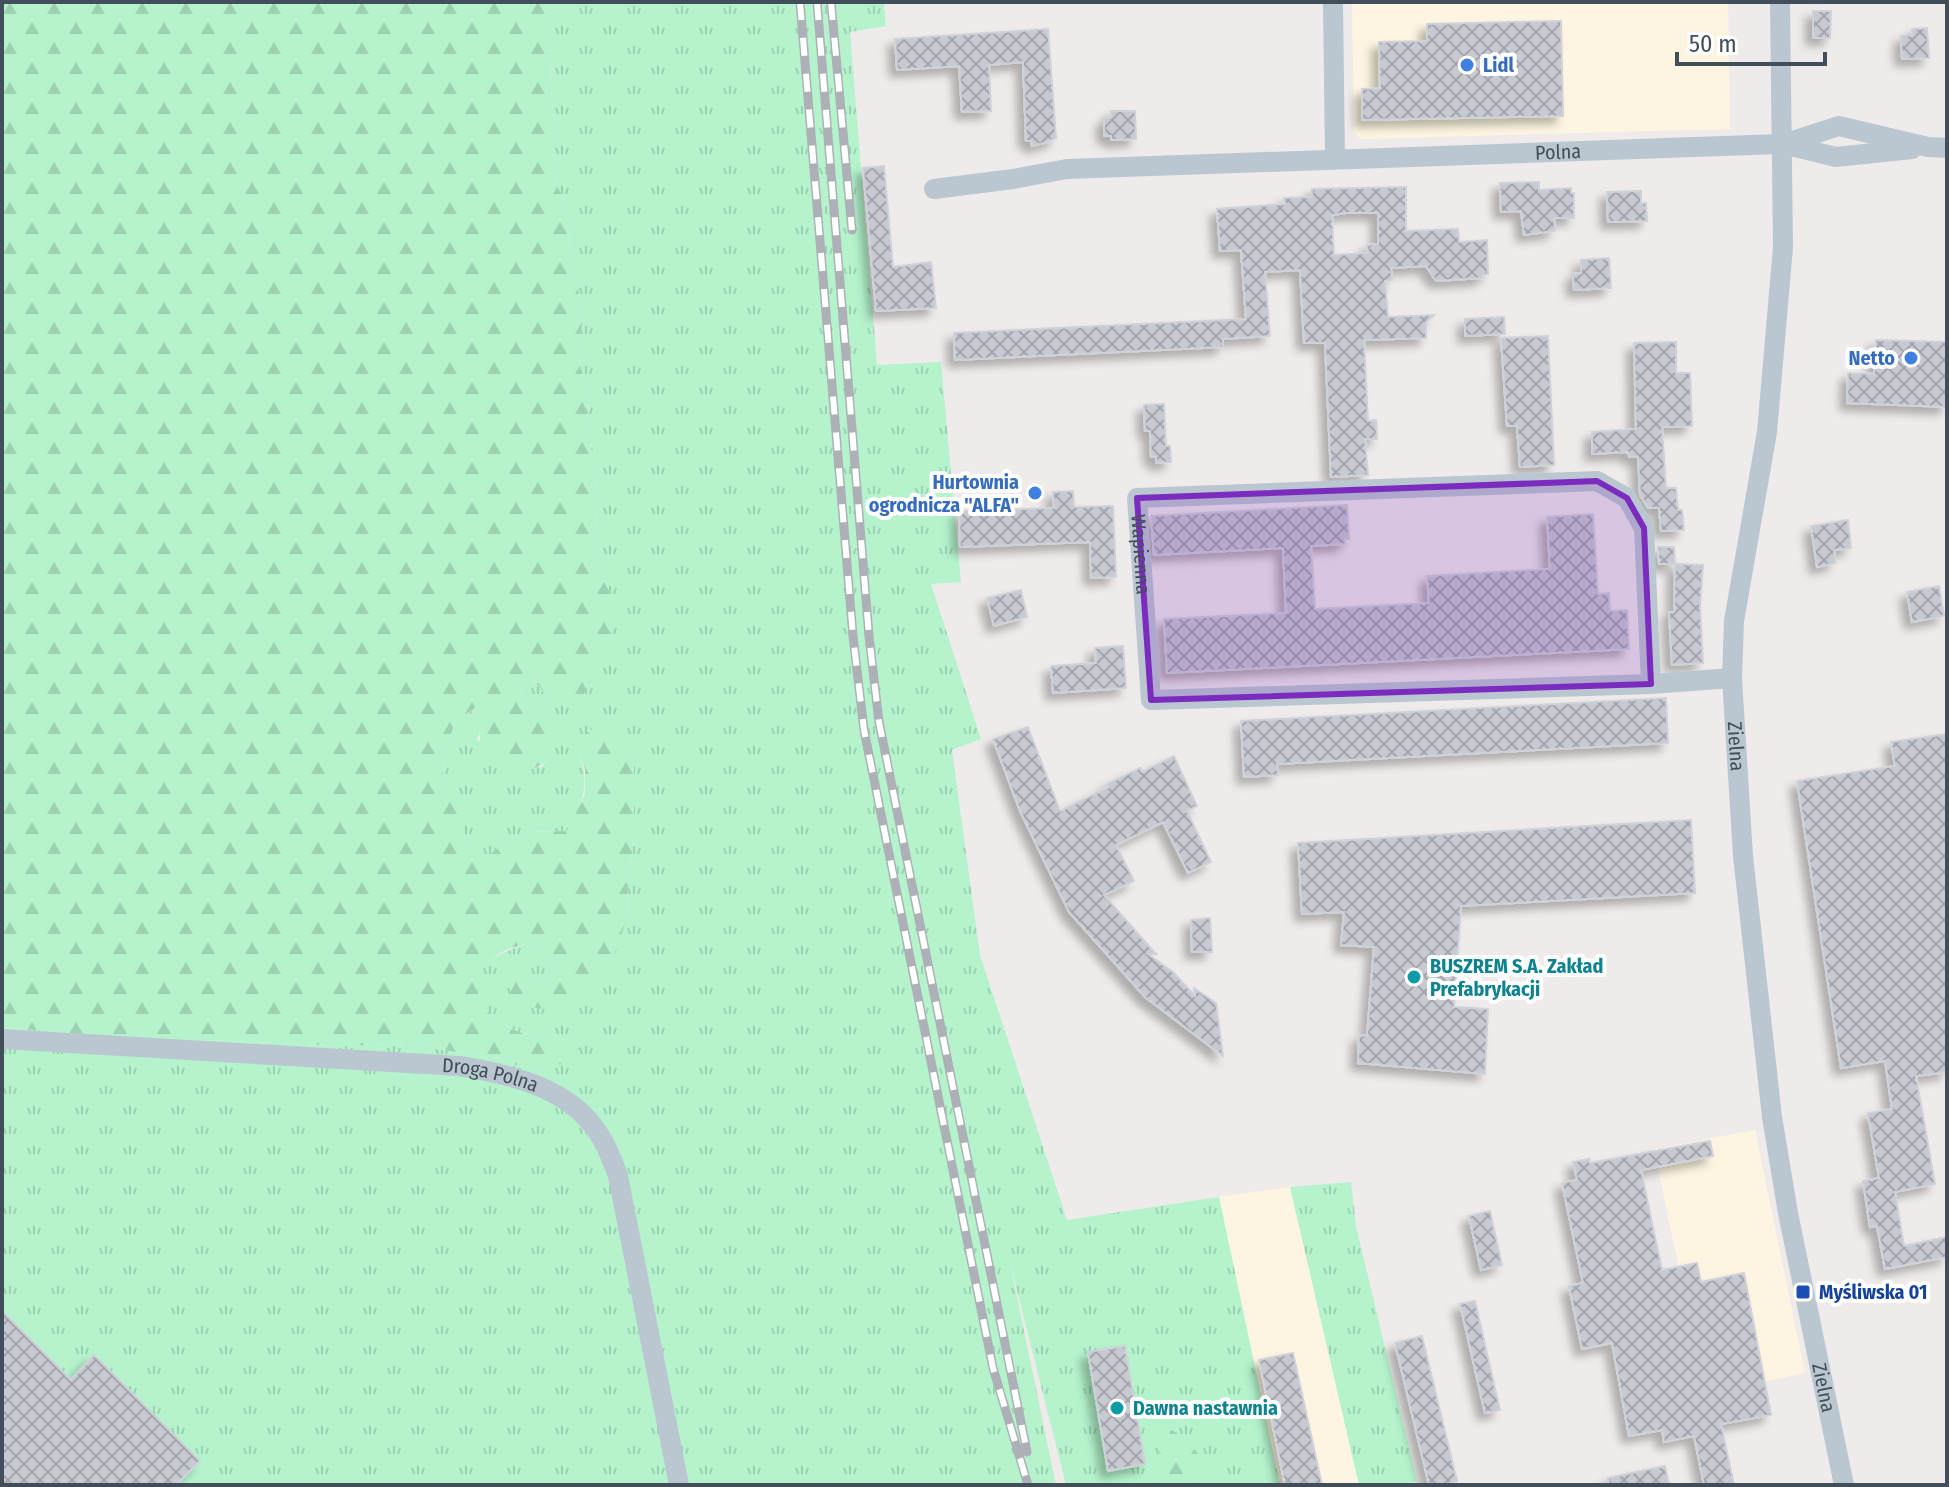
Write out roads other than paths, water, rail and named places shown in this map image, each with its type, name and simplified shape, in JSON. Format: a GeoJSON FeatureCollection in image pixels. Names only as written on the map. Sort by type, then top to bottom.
{"type":"FeatureCollection","features":[{"type":"Feature","properties":{"kind":"street"},"geometry":{"type":"LineString","coordinates":[[1333,2],[1335,159]]}},
{"type":"Feature","properties":{"kind":"street","name":"Zielna"},"geometry":{"type":"LineString","coordinates":[[1780,2],[1783,247],[1762,471],[1734,621],[1732,678],[1743,856],[1772,1117],[1788,1213],[1844,1485]]}},
{"type":"Feature","properties":{"kind":"street","name":"Polna"},"geometry":{"type":"LineString","coordinates":[[1783,144],[1839,126],[1937,148]]}},
{"type":"Feature","properties":{"kind":"street","name":"Polna"},"geometry":{"type":"LineString","coordinates":[[934,189],[1067,169],[1783,144],[1836,157],[1937,148]]}},
{"type":"Feature","properties":{"kind":"street","name":"Wapienna"},"geometry":{"type":"LineString","coordinates":[[1651,684],[1644,528],[1627,498],[1597,481],[1137,498],[1151,700],[1651,684],[1732,678]]}},
{"type":"Feature","properties":{"kind":"street","name":"Droga Polna"},"geometry":{"type":"LineString","coordinates":[[2,1039],[459,1066],[510,1077],[563,1098],[589,1120],[608,1150],[618,1176],[679,1485]]}},
{"type":"Feature","properties":{"kind":"railway"},"geometry":{"type":"LineString","coordinates":[[800,2],[853,636],[864,730],[993,1368],[1028,1485]]}},
{"type":"Feature","properties":{"kind":"railway"},"geometry":{"type":"LineString","coordinates":[[817,2],[869,636],[879,722],[1027,1452]]}},
{"type":"Feature","properties":{"kind":"railway"},"geometry":{"type":"LineString","coordinates":[[831,2],[852,230]]}},
{"type":"Feature","properties":{"kind":"place","name":"Lidl"},"geometry":{"type":"Point","coordinates":[1467,65]}},
{"type":"Feature","properties":{"kind":"place","name":"Netto"},"geometry":{"type":"Point","coordinates":[1911,358]}},
{"type":"Feature","properties":{"kind":"place","name":"Hurtownia ogrodnicza \"ALFA\""},"geometry":{"type":"Point","coordinates":[1035,493]}},
{"type":"Feature","properties":{"kind":"place","name":"BUSZREM S.A. Zakład Prefabrykacji"},"geometry":{"type":"Point","coordinates":[1414,977]}},
{"type":"Feature","properties":{"kind":"place","name":"Myśliwska 01"},"geometry":{"type":"Point","coordinates":[1803,1292]}},
{"type":"Feature","properties":{"kind":"place","name":"Dawna nastawnia"},"geometry":{"type":"Point","coordinates":[1117,1408]}}]}
